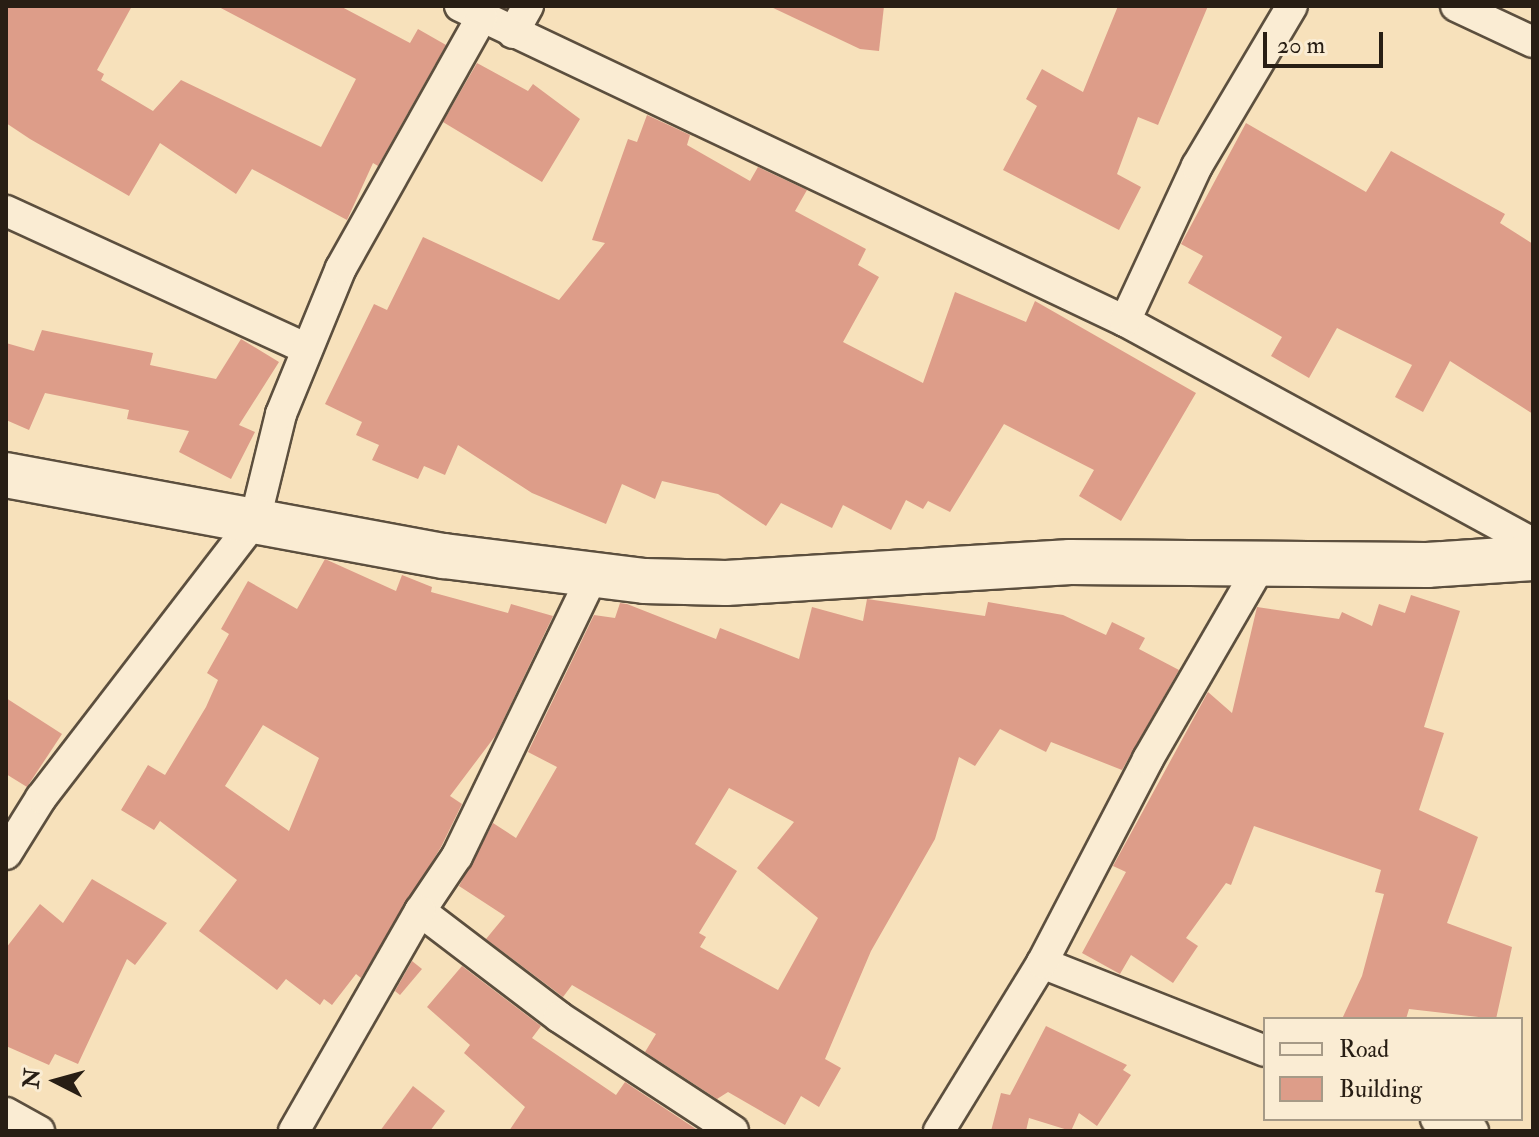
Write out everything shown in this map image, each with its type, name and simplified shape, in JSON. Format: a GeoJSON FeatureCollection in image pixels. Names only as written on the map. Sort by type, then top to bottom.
{"type":"FeatureCollection","features":[{"type":"Feature","properties":{"kind":"main road"},"geometry":{"type":"LineString","coordinates":[[6,475],[592,577],[726,583],[1070,562],[1427,565],[1533,558]]}},
{"type":"Feature","properties":{"kind":"street"},"geometry":{"type":"LineString","coordinates":[[513,33],[528,6]]}},
{"type":"Feature","properties":{"kind":"street"},"geometry":{"type":"LineString","coordinates":[[1125,321],[1197,166],[1292,6]]}},
{"type":"Feature","properties":{"kind":"street"},"geometry":{"type":"LineString","coordinates":[[1456,6],[1533,42]]}},
{"type":"Feature","properties":{"kind":"street"},"geometry":{"type":"LineString","coordinates":[[6,854],[41,798],[255,520],[281,414],[341,268],[471,11],[1125,321],[1533,543]]}},
{"type":"Feature","properties":{"kind":"street"},"geometry":{"type":"LineString","coordinates":[[6,211],[307,349]]}},
{"type":"Feature","properties":{"kind":"street"},"geometry":{"type":"LineString","coordinates":[[939,1131],[1042,963],[1148,759],[1262,562]]}},
{"type":"Feature","properties":{"kind":"street"},"geometry":{"type":"LineString","coordinates":[[294,1131],[420,911],[464,843],[592,577]]}},
{"type":"Feature","properties":{"kind":"street"},"geometry":{"type":"LineString","coordinates":[[420,911],[559,1017],[733,1131]]}},
{"type":"Feature","properties":{"kind":"street"},"geometry":{"type":"LineString","coordinates":[[1042,963],[1263,1050]]}},
{"type":"Feature","properties":{"kind":"street"},"geometry":{"type":"LineString","coordinates":[[6,1113],[39,1131]]}},
{"type":"Feature","properties":{"kind":"street"},"geometry":{"type":"LineString","coordinates":[[1442,1121],[1473,1131]]}},
{"type":"Feature","properties":{"kind":"building"},"geometry":{"type":"Polygon","coordinates":[[[6,6],[132,6],[97,70],[104,74],[101,80],[153,111],[181,80],[321,147],[356,79],[217,6],[340,6],[410,43],[418,29],[446,45],[378,166],[373,163],[347,220],[252,169],[236,194],[160,143],[129,196],[30,139],[6,123],[6,6]]]}},
{"type":"Feature","properties":{"kind":"building"},"geometry":{"type":"Polygon","coordinates":[[[769,6],[884,6],[879,51],[860,49],[769,6]]]}},
{"type":"Feature","properties":{"kind":"building"},"geometry":{"type":"Polygon","coordinates":[[[1118,6],[1208,6],[1158,125],[1138,117],[1117,174],[1141,187],[1119,230],[1003,170],[1037,106],[1026,99],[1042,69],[1083,92],[1118,6]]]}},
{"type":"Feature","properties":{"kind":"building"},"geometry":{"type":"Polygon","coordinates":[[[477,63],[528,91],[533,84],[580,119],[542,182],[443,122],[477,63]]]}},
{"type":"Feature","properties":{"kind":"building"},"geometry":{"type":"Polygon","coordinates":[[[647,115],[690,135],[687,145],[750,181],[758,167],[807,190],[795,211],[866,249],[858,265],[879,277],[843,342],[923,383],[955,292],[1026,322],[1035,301],[1196,393],[1121,521],[1079,496],[1094,470],[1004,424],[950,512],[928,501],[923,509],[906,500],[891,530],[843,505],[832,528],[781,503],[766,526],[718,494],[662,481],[655,499],[622,484],[606,524],[532,493],[458,445],[445,475],[424,466],[418,479],[372,460],[379,445],[356,435],[362,422],[325,404],[374,304],[387,310],[423,237],[559,300],[605,243],[592,240],[628,139],[637,142],[647,115]]]}},
{"type":"Feature","properties":{"kind":"building"},"geometry":{"type":"Polygon","coordinates":[[[1246,123],[1366,192],[1391,151],[1505,214],[1500,223],[1533,244],[1533,414],[1450,361],[1423,412],[1395,397],[1412,365],[1337,328],[1309,378],[1271,356],[1282,337],[1188,283],[1203,256],[1181,244],[1246,123]]]}},
{"type":"Feature","properties":{"kind":"building"},"geometry":{"type":"Polygon","coordinates":[[[42,330],[153,353],[150,365],[216,379],[241,339],[279,362],[239,425],[255,432],[231,479],[179,452],[189,431],[127,419],[129,410],[45,393],[29,430],[6,420],[6,343],[34,351],[42,330]]]}},
{"type":"Feature","properties":{"kind":"building"},"geometry":{"type":"Polygon","coordinates":[[[325,559],[396,591],[402,575],[432,587],[431,592],[508,613],[511,604],[553,616],[496,735],[450,796],[462,804],[441,847],[361,978],[356,974],[332,1005],[324,999],[320,1005],[286,979],[277,990],[199,931],[237,880],[160,821],[154,830],[121,810],[148,765],[165,775],[206,707],[218,680],[207,673],[229,634],[221,629],[248,581],[297,609],[325,559]],[[263,725],[225,786],[289,831],[319,758],[263,725]]]}},
{"type":"Feature","properties":{"kind":"building"},"geometry":{"type":"Polygon","coordinates":[[[1411,595],[1460,611],[1424,727],[1444,733],[1419,810],[1478,837],[1447,923],[1512,947],[1496,1017],[1409,1009],[1407,1017],[1343,1017],[1362,976],[1384,894],[1375,892],[1381,870],[1254,826],[1231,885],[1226,883],[1186,938],[1198,946],[1173,983],[1131,955],[1120,974],[1082,953],[1126,872],[1113,866],[1208,692],[1232,713],[1257,607],[1339,619],[1342,612],[1372,626],[1379,604],[1405,613],[1411,595]]]}},
{"type":"Feature","properties":{"kind":"building"},"geometry":{"type":"Polygon","coordinates":[[[867,599],[985,616],[988,602],[1063,615],[1106,635],[1112,622],[1145,638],[1139,649],[1179,670],[1122,770],[1051,742],[1046,752],[1000,729],[975,766],[959,757],[935,839],[871,951],[825,1059],[841,1068],[819,1107],[801,1096],[785,1125],[728,1092],[717,1099],[645,1052],[656,1034],[572,985],[563,997],[486,939],[505,916],[459,886],[493,823],[516,838],[557,767],[528,752],[594,615],[615,618],[620,603],[627,604],[716,639],[720,628],[799,659],[812,607],[863,621],[867,599]],[[729,788],[695,844],[737,871],[699,933],[706,937],[700,947],[778,990],[818,918],[757,868],[794,822],[729,788]]]}},
{"type":"Feature","properties":{"kind":"building"},"geometry":{"type":"Polygon","coordinates":[[[6,698],[62,734],[27,787],[6,774],[6,698]]]}},
{"type":"Feature","properties":{"kind":"building"},"geometry":{"type":"Polygon","coordinates":[[[92,879],[167,923],[135,965],[127,959],[78,1064],[55,1054],[49,1065],[6,1046],[6,948],[40,904],[63,923],[92,879]]]}},
{"type":"Feature","properties":{"kind":"building"},"geometry":{"type":"Polygon","coordinates":[[[412,961],[422,969],[400,995],[395,991],[412,961]]]}},
{"type":"Feature","properties":{"kind":"building"},"geometry":{"type":"Polygon","coordinates":[[[462,966],[541,1026],[532,1038],[616,1095],[625,1082],[699,1131],[509,1131],[525,1107],[464,1053],[470,1045],[427,1007],[462,966]]]}},
{"type":"Feature","properties":{"kind":"building"},"geometry":{"type":"Polygon","coordinates":[[[1046,1026],[1127,1065],[1123,1070],[1131,1075],[1097,1126],[1079,1113],[1071,1131],[1029,1118],[1026,1131],[991,1131],[1001,1093],[1010,1095],[1046,1026]]]}},
{"type":"Feature","properties":{"kind":"building"},"geometry":{"type":"Polygon","coordinates":[[[413,1086],[445,1111],[430,1131],[380,1131],[413,1086]]]}}]}
